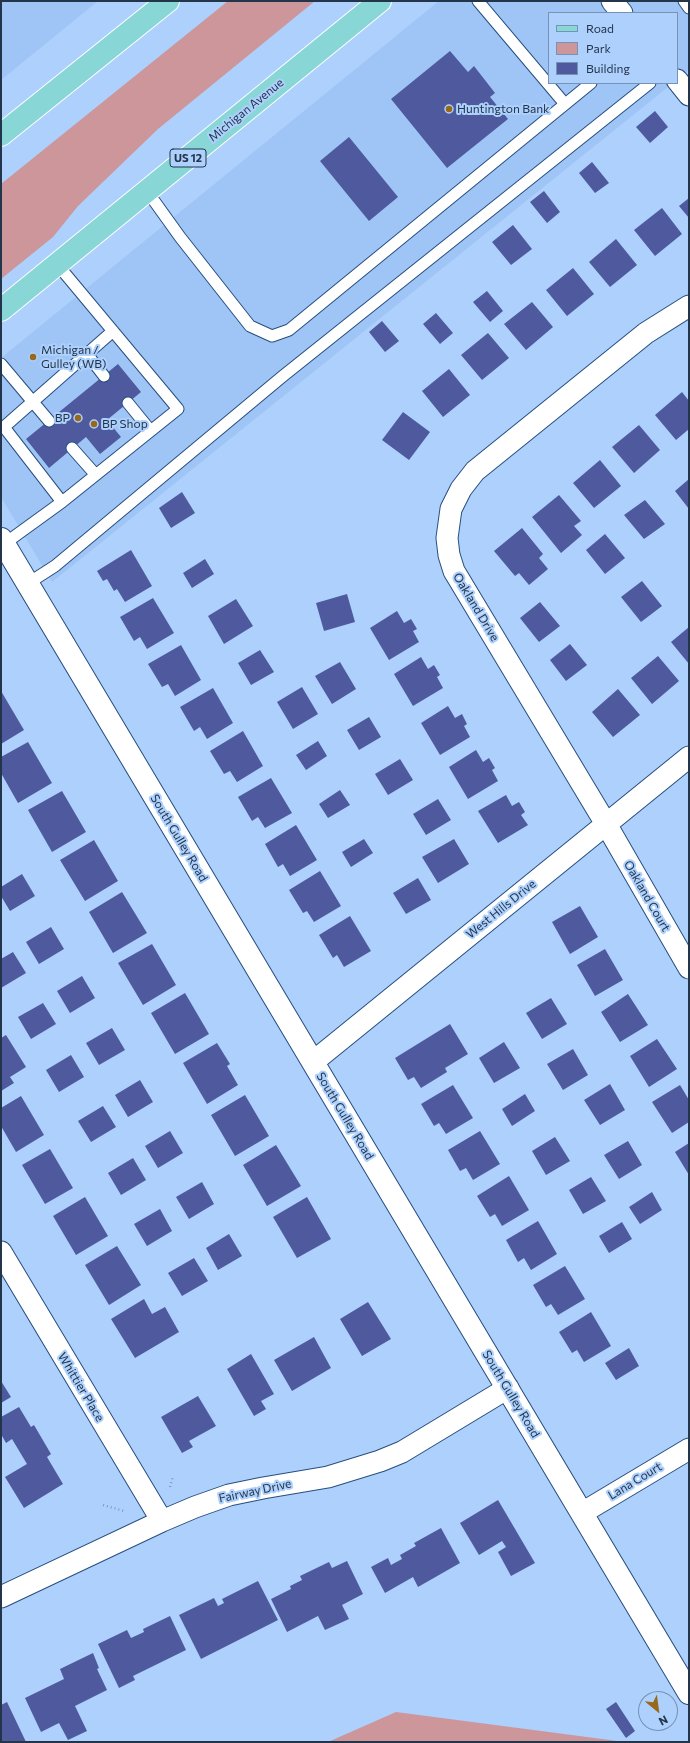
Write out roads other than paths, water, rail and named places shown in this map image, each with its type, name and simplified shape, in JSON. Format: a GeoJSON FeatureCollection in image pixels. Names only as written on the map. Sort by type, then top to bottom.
{"type":"FeatureCollection","features":[{"type":"Feature","properties":{"kind":"main road"},"geometry":{"type":"LineString","coordinates":[[1,135],[168,1]]}},
{"type":"Feature","properties":{"kind":"main road","name":"Michigan Avenue"},"geometry":{"type":"LineString","coordinates":[[1,310],[377,2]]}},
{"type":"Feature","properties":{"kind":"street"},"geometry":{"type":"LineString","coordinates":[[612,1],[621,12]]}},
{"type":"Feature","properties":{"kind":"street"},"geometry":{"type":"LineString","coordinates":[[678,81],[689,95]]}},
{"type":"Feature","properties":{"kind":"street","name":"Oakland Drive"},"geometry":{"type":"LineString","coordinates":[[606,824],[454,571],[446,538],[451,509],[461,489],[475,471],[646,333],[689,306]]}},
{"type":"Feature","properties":{"kind":"street","name":"South Gulley Road"},"geometry":{"type":"LineString","coordinates":[[2,541],[689,1693]]}},
{"type":"Feature","properties":{"kind":"street","name":"West Hills Drive"},"geometry":{"type":"LineString","coordinates":[[313,1062],[689,757]]}},
{"type":"Feature","properties":{"kind":"street","name":"Oakland Court"},"geometry":{"type":"LineString","coordinates":[[606,824],[689,968]]}},
{"type":"Feature","properties":{"kind":"street","name":"Whittier Place"},"geometry":{"type":"LineString","coordinates":[[1,1252],[162,1521]]}},
{"type":"Feature","properties":{"kind":"street","name":"Fairway Drive"},"geometry":{"type":"LineString","coordinates":[[1,1597],[195,1507],[229,1496],[263,1488],[328,1477],[380,1461],[402,1452],[508,1388]]}},
{"type":"Feature","properties":{"kind":"street","name":"Lana Court"},"geometry":{"type":"LineString","coordinates":[[582,1513],[689,1449]]}},
{"type":"Feature","properties":{"kind":"lane"},"geometry":{"type":"LineString","coordinates":[[478,1],[548,84]]}},
{"type":"Feature","properties":{"kind":"lane"},"geometry":{"type":"LineString","coordinates":[[684,1],[689,8]]}},
{"type":"Feature","properties":{"kind":"lane"},"geometry":{"type":"LineString","coordinates":[[548,84],[565,104]]}},
{"type":"Feature","properties":{"kind":"lane"},"geometry":{"type":"LineString","coordinates":[[147,191],[180,237],[250,326],[272,336],[289,330],[590,84]]}},
{"type":"Feature","properties":{"kind":"lane"},"geometry":{"type":"LineString","coordinates":[[28,584],[55,566],[283,376],[649,84]]}},
{"type":"Feature","properties":{"kind":"lane"},"geometry":{"type":"LineString","coordinates":[[2,541],[62,502],[95,474],[178,409],[57,264]]}},
{"type":"Feature","properties":{"kind":"lane"},"geometry":{"type":"LineString","coordinates":[[62,502],[4,427],[113,332]]}},
{"type":"Feature","properties":{"kind":"lane"},"geometry":{"type":"LineString","coordinates":[[87,354],[104,376]]}},
{"type":"Feature","properties":{"kind":"lane"},"geometry":{"type":"LineString","coordinates":[[1,364],[49,421]]}},
{"type":"Feature","properties":{"kind":"lane"},"geometry":{"type":"LineString","coordinates":[[128,403],[150,430]]}},
{"type":"Feature","properties":{"kind":"lane"},"geometry":{"type":"LineString","coordinates":[[72,448],[95,474]]}},
{"type":"Feature","properties":{"kind":"place","name":"Huntington Bank"},"geometry":{"type":"Point","coordinates":[449,109]}},
{"type":"Feature","properties":{"kind":"place","name":"Michigan / Gulley (WB)"},"geometry":{"type":"Point","coordinates":[33,357]}},
{"type":"Feature","properties":{"kind":"place","name":"BP"},"geometry":{"type":"Point","coordinates":[78,418]}},
{"type":"Feature","properties":{"kind":"place","name":"BP Shop"},"geometry":{"type":"Point","coordinates":[94,424]}}]}
